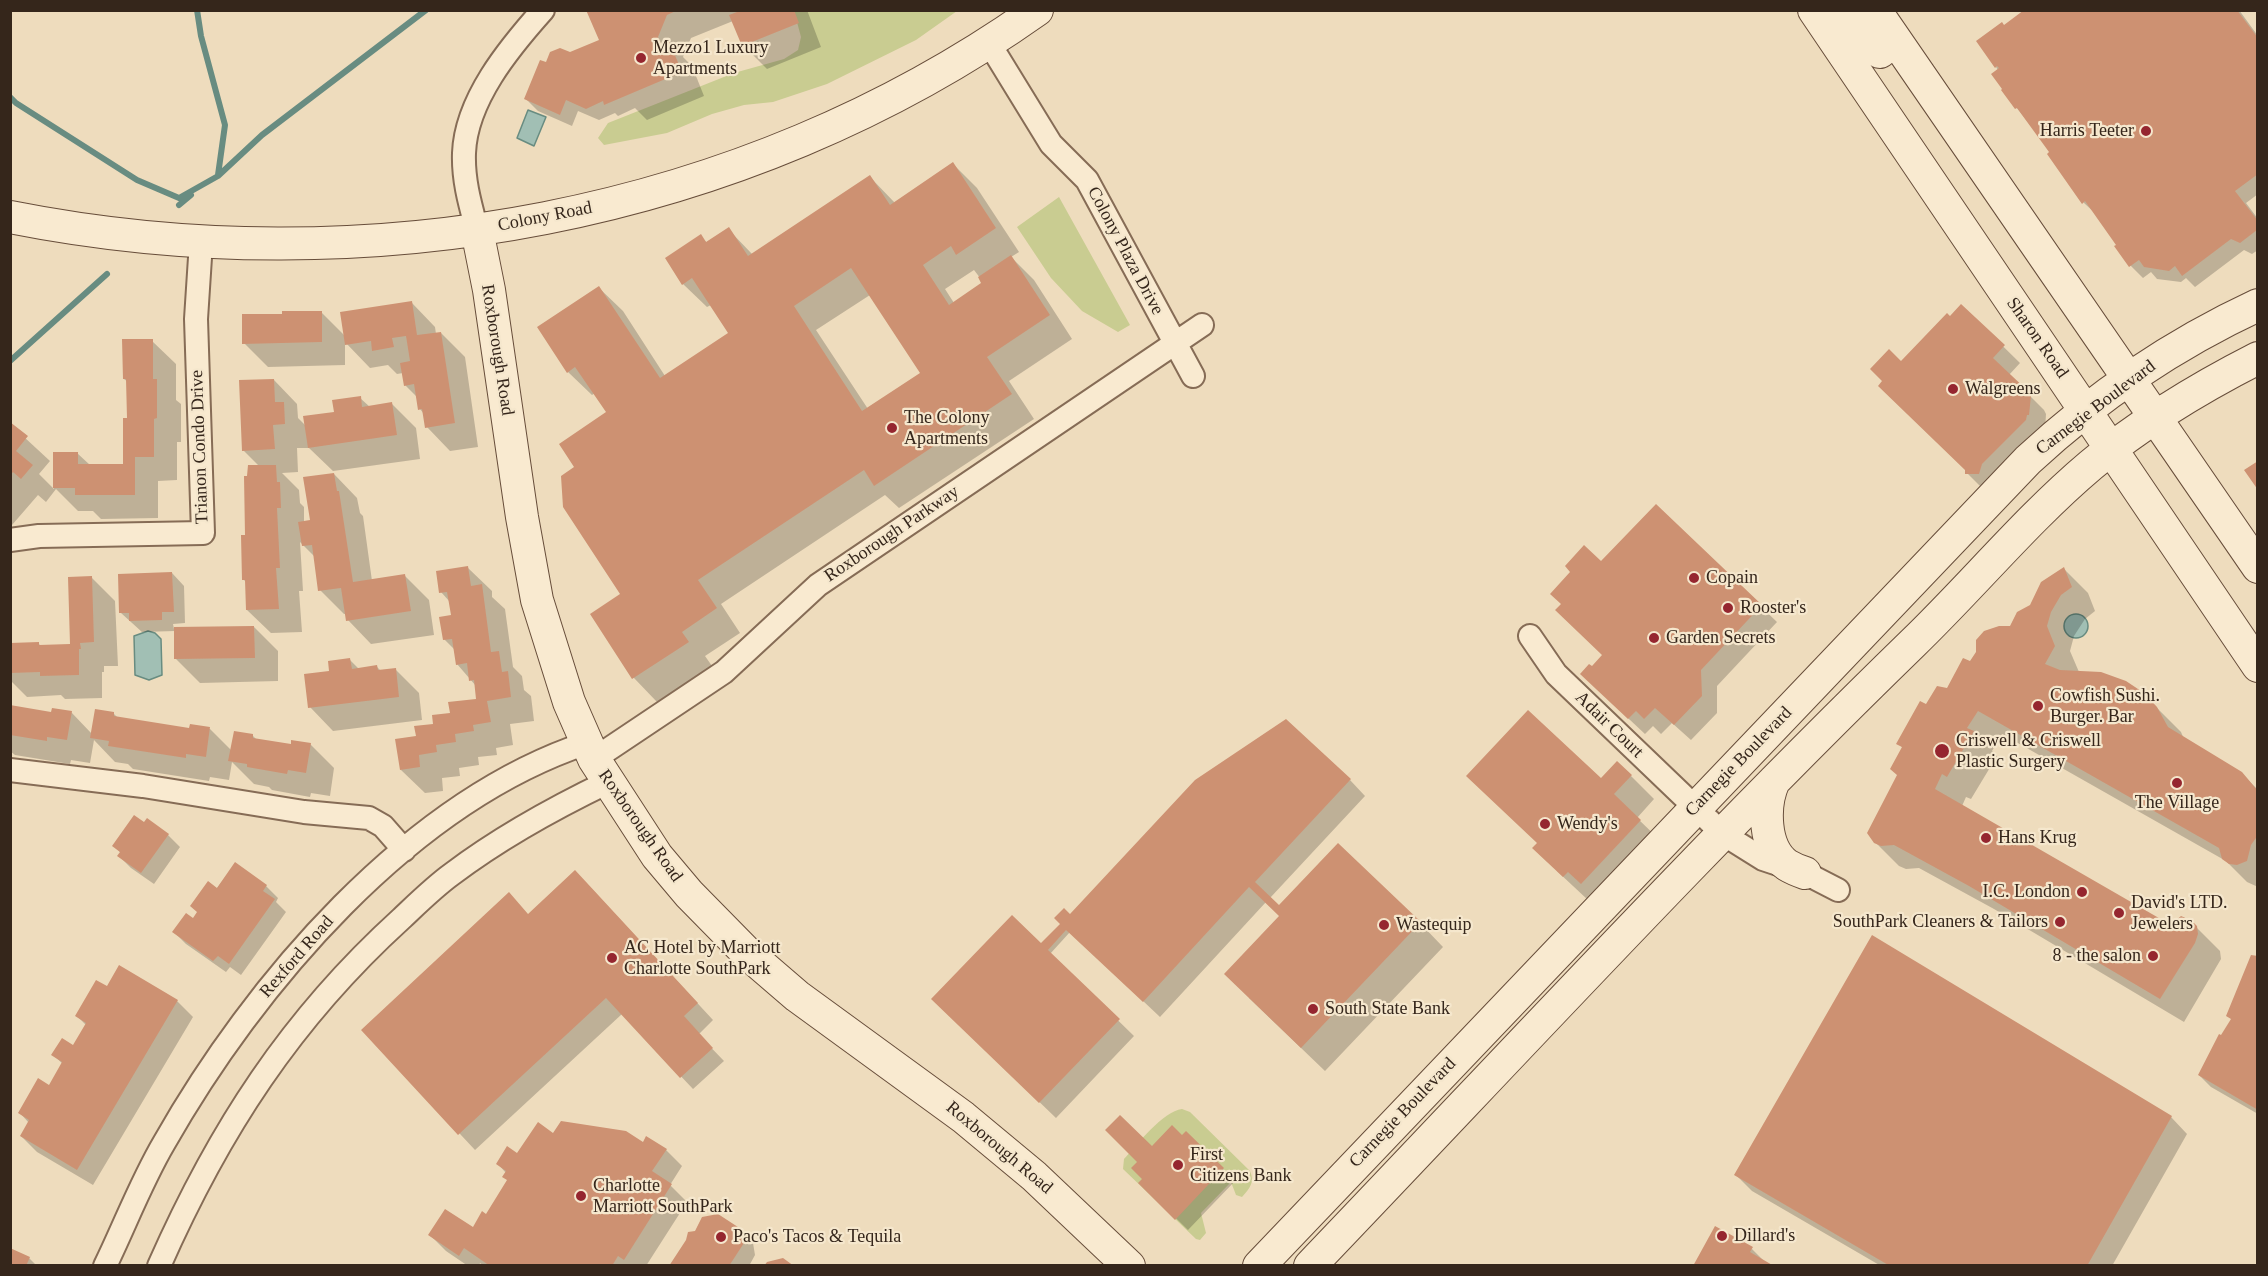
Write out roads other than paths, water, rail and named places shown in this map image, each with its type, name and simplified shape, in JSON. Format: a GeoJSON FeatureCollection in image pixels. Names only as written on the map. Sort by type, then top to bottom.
{"type":"FeatureCollection","features":[{"type":"Feature","properties":{"kind":"street"},"geometry":{"type":"LineString","coordinates":[[477,230],[466,189],[464,155],[467,132],[495,71],[517,39],[543,10]]}},
{"type":"Feature","properties":{"kind":"street","name":"Colony Road"},"geometry":{"type":"LineString","coordinates":[[10,217],[108,233],[201,242],[300,245],[387,241],[477,230],[603,205],[640,196],[735,165],[809,136],[871,107],[989,43],[1037,10]]}},
{"type":"Feature","properties":{"kind":"street","name":"Sharon Road"},"geometry":{"type":"LineString","coordinates":[[1814,10],[2258,666]]}},
{"type":"Feature","properties":{"kind":"street"},"geometry":{"type":"LineString","coordinates":[[1848,10],[1900,76],[1923,81]]}},
{"type":"Feature","properties":{"kind":"street"},"geometry":{"type":"LineString","coordinates":[[1875,10],[2258,567]]}},
{"type":"Feature","properties":{"kind":"street","name":"Colony Plaza Drive"},"geometry":{"type":"LineString","coordinates":[[989,43],[1051,144],[1087,180],[1193,376]]}},
{"type":"Feature","properties":{"kind":"street","name":"Roxborough Road"},"geometry":{"type":"LineString","coordinates":[[477,230],[489,290],[522,517],[537,600],[569,702],[596,761],[657,856],[689,894],[747,953],[796,996],[963,1117],[1034,1176],[1129,1266]]}},
{"type":"Feature","properties":{"kind":"street","name":"Trianon Condo Drive"},"geometry":{"type":"LineString","coordinates":[[10,540],[39,536],[203,533],[196,319],[201,242]]}},
{"type":"Feature","properties":{"kind":"street","name":"Carnegie Boulevard"},"geometry":{"type":"LineString","coordinates":[[1258,1266],[2021,467],[2086,411],[2129,379],[2200,335],[2258,305]]}},
{"type":"Feature","properties":{"kind":"street","name":"Roxborough Parkway"},"geometry":{"type":"LineString","coordinates":[[596,761],[724,672],[818,585],[1202,325]]}},
{"type":"Feature","properties":{"kind":"street"},"geometry":{"type":"LineString","coordinates":[[1310,1266],[1774,781],[2066,488],[2110,449],[2232,371],[2258,358]]}},
{"type":"Feature","properties":{"kind":"street","name":"Adair Court"},"geometry":{"type":"LineString","coordinates":[[1530,636],[1556,674],[1723,834],[1763,859],[1804,873],[1838,890]]}},
{"type":"Feature","properties":{"kind":"street","name":"Rexford Road"},"geometry":{"type":"LineString","coordinates":[[105,1266],[162,1146],[227,1042],[263,995],[337,911],[404,850],[483,792],[550,757],[596,761]]}},
{"type":"Feature","properties":{"kind":"street"},"geometry":{"type":"LineString","coordinates":[[159,1266],[199,1180],[252,1091],[291,1038],[351,967],[451,875],[512,833],[576,797],[596,761]]}},
{"type":"Feature","properties":{"kind":"street"},"geometry":{"type":"LineString","coordinates":[[10,770],[144,786],[319,814],[369,818],[383,826],[404,850]]}},
{"type":"Feature","properties":{"kind":"street"},"geometry":{"type":"LineString","coordinates":[[1774,781],[1766,808],[1770,834],[1774,846],[1786,864],[1804,873]]}},
{"type":"Feature","properties":{"kind":"water"},"geometry":{"type":"Polygon","coordinates":[[[528,110],[546,117],[534,146],[517,138],[528,110]]]}},
{"type":"Feature","properties":{"kind":"water"},"geometry":{"type":"Polygon","coordinates":[[[2076,614],[2084,618],[2088,626],[2084,634],[2076,638],[2068,634],[2064,626],[2068,618],[2076,614]]]}},
{"type":"Feature","properties":{"kind":"water"},"geometry":{"type":"Polygon","coordinates":[[[148,631],[155,633],[161,639],[162,675],[149,680],[135,675],[134,636],[148,631]]]}},
{"type":"Feature","properties":{"kind":"waterway"},"geometry":{"type":"LineString","coordinates":[[197,10],[201,36],[225,125],[218,175]]}},
{"type":"Feature","properties":{"kind":"waterway"},"geometry":{"type":"LineString","coordinates":[[10,97],[137,180],[179,198],[218,176],[262,135],[426,10]]}},
{"type":"Feature","properties":{"kind":"waterway"},"geometry":{"type":"LineString","coordinates":[[179,205],[191,195]]}},
{"type":"Feature","properties":{"kind":"waterway"},"geometry":{"type":"LineString","coordinates":[[10,361],[107,274]]}},
{"type":"Feature","properties":{"kind":"place","name":"Mezzo1 Luxury Apartments"},"geometry":{"type":"Point","coordinates":[641,58]}},
{"type":"Feature","properties":{"kind":"place","name":"Harris Teeter"},"geometry":{"type":"Point","coordinates":[2146,131]}},
{"type":"Feature","properties":{"kind":"place","name":"Walgreens"},"geometry":{"type":"Point","coordinates":[1953,389]}},
{"type":"Feature","properties":{"kind":"place","name":"The Colony Apartments"},"geometry":{"type":"Point","coordinates":[892,428]}},
{"type":"Feature","properties":{"kind":"place","name":"Copain"},"geometry":{"type":"Point","coordinates":[1694,578]}},
{"type":"Feature","properties":{"kind":"place","name":"Rooster's"},"geometry":{"type":"Point","coordinates":[1728,608]}},
{"type":"Feature","properties":{"kind":"place","name":"Garden Secrets"},"geometry":{"type":"Point","coordinates":[1654,638]}},
{"type":"Feature","properties":{"kind":"place","name":"Cowfish Sushi. Burger. Bar"},"geometry":{"type":"Point","coordinates":[2038,706]}},
{"type":"Feature","properties":{"kind":"place","name":"Criswell & Criswell Plastic Surgery"},"geometry":{"type":"Point","coordinates":[1942,751]}},
{"type":"Feature","properties":{"kind":"place","name":"The Village"},"geometry":{"type":"Point","coordinates":[2177,783]}},
{"type":"Feature","properties":{"kind":"place","name":"Wendy's"},"geometry":{"type":"Point","coordinates":[1545,824]}},
{"type":"Feature","properties":{"kind":"place","name":"Hans Krug"},"geometry":{"type":"Point","coordinates":[1986,838]}},
{"type":"Feature","properties":{"kind":"place","name":"I.C. London"},"geometry":{"type":"Point","coordinates":[2082,892]}},
{"type":"Feature","properties":{"kind":"place","name":"David's LTD. Jewelers"},"geometry":{"type":"Point","coordinates":[2119,913]}},
{"type":"Feature","properties":{"kind":"place","name":"SouthPark Cleaners & Tailors"},"geometry":{"type":"Point","coordinates":[2060,922]}},
{"type":"Feature","properties":{"kind":"place","name":"Wastequip"},"geometry":{"type":"Point","coordinates":[1384,925]}},
{"type":"Feature","properties":{"kind":"place","name":"8 - the salon"},"geometry":{"type":"Point","coordinates":[2153,956]}},
{"type":"Feature","properties":{"kind":"place","name":"AC Hotel by Marriott Charlotte SouthPark"},"geometry":{"type":"Point","coordinates":[612,958]}},
{"type":"Feature","properties":{"kind":"place","name":"South State Bank"},"geometry":{"type":"Point","coordinates":[1313,1009]}},
{"type":"Feature","properties":{"kind":"place","name":"First Citizens Bank"},"geometry":{"type":"Point","coordinates":[1178,1165]}},
{"type":"Feature","properties":{"kind":"place","name":"Charlotte Marriott SouthPark"},"geometry":{"type":"Point","coordinates":[581,1196]}},
{"type":"Feature","properties":{"kind":"place","name":"Dillard's"},"geometry":{"type":"Point","coordinates":[1722,1236]}},
{"type":"Feature","properties":{"kind":"place","name":"Paco's Tacos & Tequila"},"geometry":{"type":"Point","coordinates":[721,1237]}}]}
